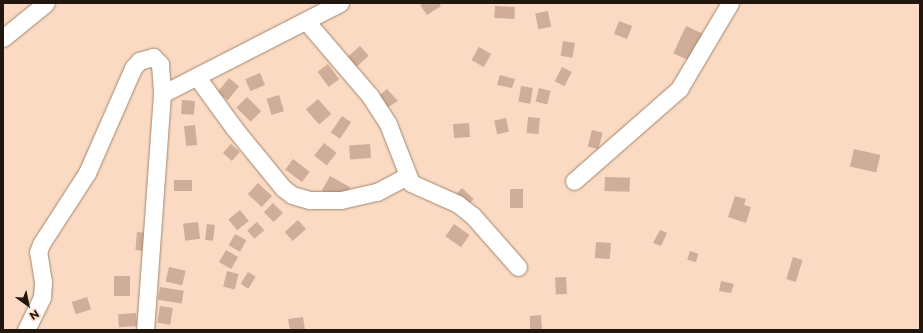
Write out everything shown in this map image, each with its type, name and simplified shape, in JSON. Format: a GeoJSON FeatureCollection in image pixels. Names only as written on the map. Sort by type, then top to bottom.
{"type":"FeatureCollection","features":[{"type":"Feature","properties":{"kind":"street"},"geometry":{"type":"LineString","coordinates":[[3,38],[46,3]]}},
{"type":"Feature","properties":{"kind":"street"},"geometry":{"type":"LineString","coordinates":[[162,94],[340,3]]}},
{"type":"Feature","properties":{"kind":"street"},"geometry":{"type":"LineString","coordinates":[[574,181],[680,89],[730,3]]}},
{"type":"Feature","properties":{"kind":"street"},"geometry":{"type":"LineString","coordinates":[[306,21],[349,69],[388,124],[411,183],[458,204],[473,216],[518,267]]}},
{"type":"Feature","properties":{"kind":"street"},"geometry":{"type":"LineString","coordinates":[[26,330],[42,297],[43,282],[38,252],[41,244],[87,173],[128,76],[139,61],[146,58],[158,59],[162,94],[145,330]]}},
{"type":"Feature","properties":{"kind":"street"},"geometry":{"type":"LineString","coordinates":[[197,77],[248,146],[283,188],[292,195],[310,200],[341,200],[377,192],[407,176]]}},
{"type":"Feature","properties":{"kind":"building"},"geometry":{"type":"Polygon","coordinates":[[[424,3],[439,3],[441,6],[427,15],[420,5],[424,3]]]}},
{"type":"Feature","properties":{"kind":"building"},"geometry":{"type":"Polygon","coordinates":[[[495,6],[515,7],[514,19],[494,18],[495,6]]]}},
{"type":"Feature","properties":{"kind":"building"},"geometry":{"type":"Polygon","coordinates":[[[548,11],[551,27],[538,29],[535,13],[548,11]]]}},
{"type":"Feature","properties":{"kind":"building"},"geometry":{"type":"Polygon","coordinates":[[[619,21],[632,26],[627,39],[614,34],[619,21]]]}},
{"type":"Feature","properties":{"kind":"building"},"geometry":{"type":"Polygon","coordinates":[[[686,26],[705,35],[692,62],[673,53],[686,26]]]}},
{"type":"Feature","properties":{"kind":"building"},"geometry":{"type":"Polygon","coordinates":[[[563,41],[575,43],[573,58],[561,56],[563,41]]]}},
{"type":"Feature","properties":{"kind":"building"},"geometry":{"type":"Polygon","coordinates":[[[360,46],[369,56],[355,68],[347,58],[360,46]]]}},
{"type":"Feature","properties":{"kind":"building"},"geometry":{"type":"Polygon","coordinates":[[[479,47],[491,54],[484,67],[472,60],[479,47]]]}},
{"type":"Feature","properties":{"kind":"building"},"geometry":{"type":"Polygon","coordinates":[[[328,64],[339,79],[329,87],[317,72],[328,64]]]}},
{"type":"Feature","properties":{"kind":"building"},"geometry":{"type":"Polygon","coordinates":[[[562,67],[572,72],[565,86],[555,81],[562,67]]]}},
{"type":"Feature","properties":{"kind":"building"},"geometry":{"type":"Polygon","coordinates":[[[260,73],[265,85],[250,91],[245,79],[260,73]]]}},
{"type":"Feature","properties":{"kind":"building"},"geometry":{"type":"Polygon","coordinates":[[[500,75],[515,79],[512,88],[497,85],[500,75]]]}},
{"type":"Feature","properties":{"kind":"building"},"geometry":{"type":"Polygon","coordinates":[[[229,78],[239,86],[228,100],[218,92],[229,78]]]}},
{"type":"Feature","properties":{"kind":"building"},"geometry":{"type":"Polygon","coordinates":[[[521,86],[533,88],[530,104],[518,102],[521,86]]]}},
{"type":"Feature","properties":{"kind":"building"},"geometry":{"type":"Polygon","coordinates":[[[539,88],[551,91],[547,104],[536,102],[539,88]]]}},
{"type":"Feature","properties":{"kind":"building"},"geometry":{"type":"Polygon","coordinates":[[[387,89],[398,101],[388,107],[380,95],[387,89]]]}},
{"type":"Feature","properties":{"kind":"building"},"geometry":{"type":"Polygon","coordinates":[[[279,95],[284,111],[272,115],[267,99],[279,95]]]}},
{"type":"Feature","properties":{"kind":"building"},"geometry":{"type":"Polygon","coordinates":[[[247,97],[261,111],[251,122],[236,108],[247,97]]]}},
{"type":"Feature","properties":{"kind":"building"},"geometry":{"type":"Polygon","coordinates":[[[318,99],[331,114],[319,125],[306,109],[318,99]]]}},
{"type":"Feature","properties":{"kind":"building"},"geometry":{"type":"Polygon","coordinates":[[[182,100],[195,101],[194,115],[181,114],[182,100]]]}},
{"type":"Feature","properties":{"kind":"building"},"geometry":{"type":"Polygon","coordinates":[[[342,116],[351,122],[340,139],[331,133],[342,116]]]}},
{"type":"Feature","properties":{"kind":"building"},"geometry":{"type":"Polygon","coordinates":[[[528,117],[540,118],[539,134],[527,133],[528,117]]]}},
{"type":"Feature","properties":{"kind":"building"},"geometry":{"type":"Polygon","coordinates":[[[506,118],[509,132],[497,134],[494,120],[506,118]]]}},
{"type":"Feature","properties":{"kind":"building"},"geometry":{"type":"Polygon","coordinates":[[[469,123],[470,137],[454,138],[453,124],[469,123]]]}},
{"type":"Feature","properties":{"kind":"building"},"geometry":{"type":"Polygon","coordinates":[[[195,125],[197,145],[186,146],[184,126],[195,125]]]}},
{"type":"Feature","properties":{"kind":"building"},"geometry":{"type":"Polygon","coordinates":[[[592,130],[603,133],[598,149],[588,146],[592,130]]]}},
{"type":"Feature","properties":{"kind":"building"},"geometry":{"type":"Polygon","coordinates":[[[324,143],[337,153],[327,165],[314,156],[324,143]]]}},
{"type":"Feature","properties":{"kind":"building"},"geometry":{"type":"Polygon","coordinates":[[[231,144],[240,152],[232,161],[223,153],[231,144]]]}},
{"type":"Feature","properties":{"kind":"building"},"geometry":{"type":"Polygon","coordinates":[[[370,144],[371,158],[350,159],[349,145],[370,144]]]}},
{"type":"Feature","properties":{"kind":"building"},"geometry":{"type":"Polygon","coordinates":[[[854,149],[880,155],[876,173],[850,167],[854,149]]]}},
{"type":"Feature","properties":{"kind":"building"},"geometry":{"type":"Polygon","coordinates":[[[293,159],[310,172],[302,182],[285,169],[293,159]]]}},
{"type":"Feature","properties":{"kind":"building"},"geometry":{"type":"Polygon","coordinates":[[[330,176],[350,187],[342,202],[322,191],[330,176]]]}},
{"type":"Feature","properties":{"kind":"building"},"geometry":{"type":"Polygon","coordinates":[[[605,177],[630,178],[629,192],[605,191],[605,177]]]}},
{"type":"Feature","properties":{"kind":"building"},"geometry":{"type":"Polygon","coordinates":[[[174,180],[192,180],[192,191],[174,191],[174,180]]]}},
{"type":"Feature","properties":{"kind":"building"},"geometry":{"type":"Polygon","coordinates":[[[258,183],[272,196],[262,207],[248,194],[258,183]]]}},
{"type":"Feature","properties":{"kind":"building"},"geometry":{"type":"Polygon","coordinates":[[[462,188],[474,199],[468,205],[456,195],[462,188]]]}},
{"type":"Feature","properties":{"kind":"building"},"geometry":{"type":"Polygon","coordinates":[[[510,189],[523,189],[523,208],[510,208],[510,189]]]}},
{"type":"Feature","properties":{"kind":"building"},"geometry":{"type":"Polygon","coordinates":[[[735,196],[746,199],[744,205],[751,207],[746,223],[728,217],[735,196]]]}},
{"type":"Feature","properties":{"kind":"building"},"geometry":{"type":"Polygon","coordinates":[[[273,203],[283,213],[274,222],[264,212],[273,203]]]}},
{"type":"Feature","properties":{"kind":"building"},"geometry":{"type":"Polygon","coordinates":[[[240,210],[249,221],[237,230],[228,219],[240,210]]]}},
{"type":"Feature","properties":{"kind":"building"},"geometry":{"type":"Polygon","coordinates":[[[298,220],[306,229],[293,241],[285,232],[298,220]]]}},
{"type":"Feature","properties":{"kind":"building"},"geometry":{"type":"Polygon","coordinates":[[[198,222],[200,239],[185,241],[183,224],[198,222]]]}},
{"type":"Feature","properties":{"kind":"building"},"geometry":{"type":"Polygon","coordinates":[[[257,222],[264,230],[254,239],[247,231],[257,222]]]}},
{"type":"Feature","properties":{"kind":"building"},"geometry":{"type":"Polygon","coordinates":[[[207,224],[215,225],[213,241],[205,240],[207,224]]]}},
{"type":"Feature","properties":{"kind":"building"},"geometry":{"type":"Polygon","coordinates":[[[454,224],[470,235],[461,247],[445,236],[454,224]]]}},
{"type":"Feature","properties":{"kind":"building"},"geometry":{"type":"Polygon","coordinates":[[[660,230],[667,233],[661,246],[653,243],[660,230]]]}},
{"type":"Feature","properties":{"kind":"building"},"geometry":{"type":"Polygon","coordinates":[[[137,232],[148,233],[146,251],[135,250],[137,232]]]}},
{"type":"Feature","properties":{"kind":"building"},"geometry":{"type":"Polygon","coordinates":[[[235,234],[246,240],[240,252],[229,245],[235,234]]]}},
{"type":"Feature","properties":{"kind":"building"},"geometry":{"type":"Polygon","coordinates":[[[596,242],[611,243],[610,259],[595,258],[596,242]]]}},
{"type":"Feature","properties":{"kind":"building"},"geometry":{"type":"Polygon","coordinates":[[[226,250],[238,257],[231,269],[219,262],[226,250]]]}},
{"type":"Feature","properties":{"kind":"building"},"geometry":{"type":"Polygon","coordinates":[[[690,251],[699,254],[696,262],[687,260],[690,251]]]}},
{"type":"Feature","properties":{"kind":"building"},"geometry":{"type":"Polygon","coordinates":[[[793,257],[803,260],[796,282],[786,279],[793,257]]]}},
{"type":"Feature","properties":{"kind":"building"},"geometry":{"type":"Polygon","coordinates":[[[169,267],[186,271],[182,285],[166,282],[169,267]]]}},
{"type":"Feature","properties":{"kind":"building"},"geometry":{"type":"Polygon","coordinates":[[[227,271],[239,274],[235,289],[223,287],[227,271]]]}},
{"type":"Feature","properties":{"kind":"building"},"geometry":{"type":"Polygon","coordinates":[[[248,272],[256,277],[248,289],[241,284],[248,272]]]}},
{"type":"Feature","properties":{"kind":"building"},"geometry":{"type":"Polygon","coordinates":[[[114,276],[130,276],[130,296],[114,296],[114,276]]]}},
{"type":"Feature","properties":{"kind":"building"},"geometry":{"type":"Polygon","coordinates":[[[566,277],[567,294],[556,295],[555,278],[566,277]]]}},
{"type":"Feature","properties":{"kind":"building"},"geometry":{"type":"Polygon","coordinates":[[[721,281],[734,284],[731,293],[719,291],[721,281]]]}},
{"type":"Feature","properties":{"kind":"building"},"geometry":{"type":"Polygon","coordinates":[[[160,287],[184,291],[182,304],[158,300],[160,287]]]}},
{"type":"Feature","properties":{"kind":"building"},"geometry":{"type":"Polygon","coordinates":[[[87,297],[91,309],[76,314],[72,302],[87,297]]]}},
{"type":"Feature","properties":{"kind":"building"},"geometry":{"type":"Polygon","coordinates":[[[160,306],[173,308],[170,325],[157,323],[160,306]]]}},
{"type":"Feature","properties":{"kind":"building"},"geometry":{"type":"Polygon","coordinates":[[[136,313],[137,326],[119,327],[118,314],[136,313]]]}},
{"type":"Feature","properties":{"kind":"building"},"geometry":{"type":"Polygon","coordinates":[[[541,315],[542,330],[530,330],[530,316],[541,315]]]}},
{"type":"Feature","properties":{"kind":"building"},"geometry":{"type":"Polygon","coordinates":[[[303,317],[305,330],[290,330],[288,319],[303,317]]]}}]}
